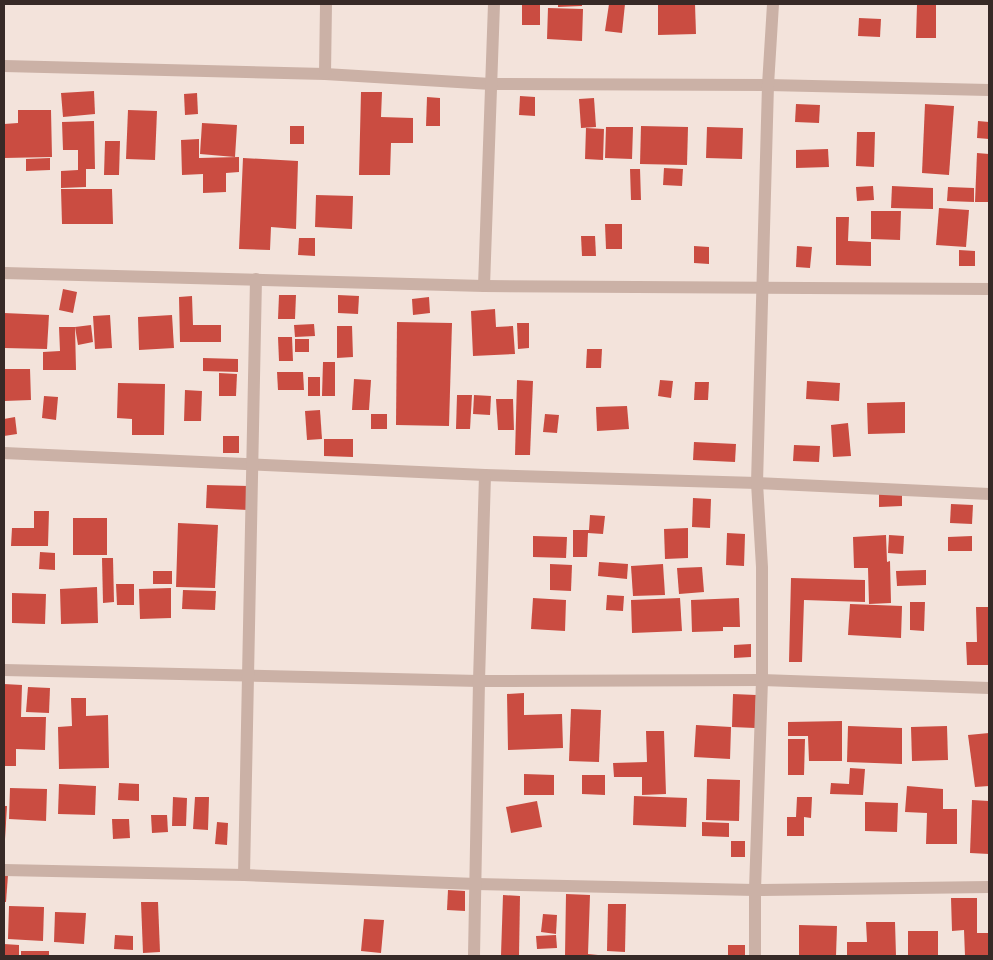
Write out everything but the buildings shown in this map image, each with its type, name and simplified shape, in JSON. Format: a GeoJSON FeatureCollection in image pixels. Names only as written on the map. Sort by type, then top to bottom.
{"type":"FeatureCollection","features":[{"type":"Feature","properties":{"kind":"street"},"geometry":{"type":"LineString","coordinates":[[325,74],[326,4]]}},
{"type":"Feature","properties":{"kind":"street"},"geometry":{"type":"LineString","coordinates":[[484,286],[494,4]]}},
{"type":"Feature","properties":{"kind":"street"},"geometry":{"type":"LineString","coordinates":[[754,956],[762,680],[762,567],[757,483],[768,84],[773,4]]}},
{"type":"Feature","properties":{"kind":"street"},"geometry":{"type":"LineString","coordinates":[[4,66],[325,74],[491,84],[768,84],[989,90]]}},
{"type":"Feature","properties":{"kind":"street"},"geometry":{"type":"LineString","coordinates":[[4,273],[484,286],[989,289]]}},
{"type":"Feature","properties":{"kind":"street"},"geometry":{"type":"LineString","coordinates":[[244,875],[256,279]]}},
{"type":"Feature","properties":{"kind":"street"},"geometry":{"type":"LineString","coordinates":[[4,453],[485,476],[757,483],[989,494]]}},
{"type":"Feature","properties":{"kind":"street"},"geometry":{"type":"LineString","coordinates":[[474,956],[485,476]]}},
{"type":"Feature","properties":{"kind":"street"},"geometry":{"type":"LineString","coordinates":[[4,670],[479,682],[762,680],[989,688]]}},
{"type":"Feature","properties":{"kind":"street"},"geometry":{"type":"LineString","coordinates":[[4,870],[755,890],[989,887]]}}]}
